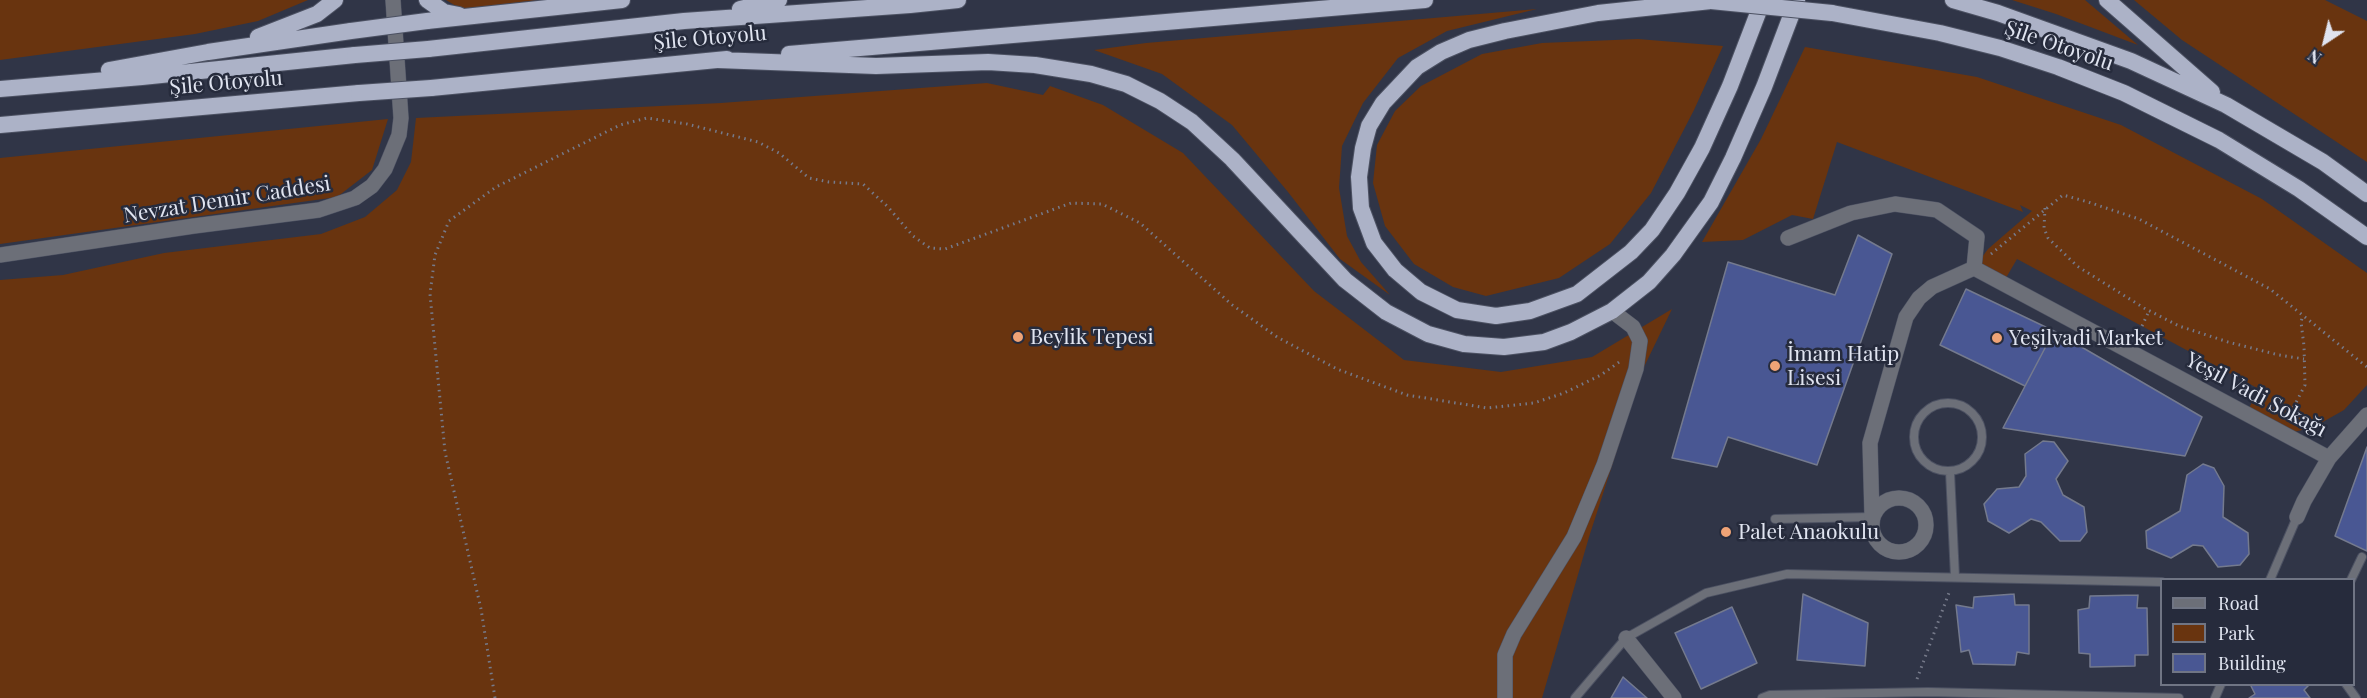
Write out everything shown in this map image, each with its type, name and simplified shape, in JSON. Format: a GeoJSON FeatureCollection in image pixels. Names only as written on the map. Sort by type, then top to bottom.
{"type":"FeatureCollection","features":[{"type":"Feature","properties":{"kind":"highway"},"geometry":{"type":"LineString","coordinates":[[208,52],[268,34],[316,14],[335,0]]}},
{"type":"Feature","properties":{"kind":"highway"},"geometry":{"type":"LineString","coordinates":[[427,0],[444,12],[466,17]]}},
{"type":"Feature","properties":{"kind":"highway"},"geometry":{"type":"LineString","coordinates":[[17,87],[208,52],[351,31],[622,0]]}},
{"type":"Feature","properties":{"kind":"highway"},"geometry":{"type":"LineString","coordinates":[[684,21],[780,0]]}},
{"type":"Feature","properties":{"kind":"highway","name":"Şile Otoyolu"},"geometry":{"type":"LineString","coordinates":[[0,88],[142,77],[428,49],[684,21],[958,0]]}},
{"type":"Feature","properties":{"kind":"highway","name":"Şile Otoyolu"},"geometry":{"type":"LineString","coordinates":[[0,125],[431,88],[718,60],[1425,0]]}},
{"type":"Feature","properties":{"kind":"highway","name":"Şile Otoyolu"},"geometry":{"type":"LineString","coordinates":[[1763,0],[1730,86],[1702,148],[1677,193],[1652,230],[1630,252],[1577,294],[1530,311],[1508,314],[1477,314],[1457,310],[1421,292],[1395,270],[1374,243],[1361,208],[1359,177],[1363,148],[1369,126],[1383,103],[1401,81],[1417,67],[1441,52],[1469,40],[1505,31],[1598,13],[1705,0],[1832,13],[1929,30],[2000,48],[2058,67],[2124,93],[2219,140],[2300,189],[2367,237]]}},
{"type":"Feature","properties":{"kind":"highway"},"geometry":{"type":"LineString","coordinates":[[718,60],[876,66],[988,62],[1035,65],[1100,76],[1126,84],[1160,101],[1192,122],[1233,159],[1345,280],[1386,312],[1428,334],[1464,344],[1504,347],[1544,342],[1571,332],[1612,311],[1649,282],[1673,255],[1711,202],[1733,158],[1764,87],[1797,0]]}},
{"type":"Feature","properties":{"kind":"highway","name":"Şile Otoyolu"},"geometry":{"type":"LineString","coordinates":[[1953,0],[1998,13],[2131,61],[2226,105],[2323,162],[2367,194]]}},
{"type":"Feature","properties":{"kind":"highway"},"geometry":{"type":"LineString","coordinates":[[2107,0],[2226,105]]}},
{"type":"Feature","properties":{"kind":"street","name":"Nevzat Demir Caddesi"},"geometry":{"type":"LineString","coordinates":[[0,255],[319,210],[356,198],[372,186],[385,169],[399,135],[401,118],[393,0]]}},
{"type":"Feature","properties":{"kind":"street"},"geometry":{"type":"LineString","coordinates":[[1788,238],[1851,213],[1895,204],[1937,210],[1977,237],[1974,268],[1932,287],[1919,298],[1906,317],[1870,443],[1872,517]]}},
{"type":"Feature","properties":{"kind":"street","name":"Yeşil Vadi Sokağı"},"geometry":{"type":"LineString","coordinates":[[1974,268],[2329,458]]}},
{"type":"Feature","properties":{"kind":"street"},"geometry":{"type":"LineString","coordinates":[[1505,698],[1505,655],[1514,634],[1574,537],[1611,443],[1636,369],[1640,342],[1633,327],[1612,311]]}},
{"type":"Feature","properties":{"kind":"street","name":"Yeşil Vadi Sokağı"},"geometry":{"type":"LineString","coordinates":[[2297,517],[2329,458],[2367,415]]}},
{"type":"Feature","properties":{"kind":"street"},"geometry":{"type":"LineString","coordinates":[[1626,638],[1674,698]]}},
{"type":"Feature","properties":{"kind":"lane"},"geometry":{"type":"LineString","coordinates":[[1946,403],[1958,404],[1969,410],[1977,419],[1982,430],[1979,453],[1972,463],[1950,472],[1939,471],[1921,459],[1915,449],[1913,439],[1914,428],[1926,410],[1946,403]]}},
{"type":"Feature","properties":{"kind":"lane"},"geometry":{"type":"LineString","coordinates":[[1950,472],[1955,577]]}},
{"type":"Feature","properties":{"kind":"lane"},"geometry":{"type":"LineString","coordinates":[[1775,519],[1872,517]]}},
{"type":"Feature","properties":{"kind":"lane"},"geometry":{"type":"LineString","coordinates":[[2270,578],[2297,517]]}},
{"type":"Feature","properties":{"kind":"lane"},"geometry":{"type":"LineString","coordinates":[[2352,578],[2362,557]]}},
{"type":"Feature","properties":{"kind":"lane"},"geometry":{"type":"LineString","coordinates":[[1575,698],[1626,638],[1707,593],[1787,574],[2160,582]]}},
{"type":"Feature","properties":{"kind":"lane"},"geometry":{"type":"LineString","coordinates":[[1762,698],[1770,695],[1912,693],[2179,698]]}},
{"type":"Feature","properties":{"kind":"path"},"geometry":{"type":"LineString","coordinates":[[495,698],[481,609],[445,452],[430,294],[435,255],[449,220],[496,187],[620,125],[647,118],[687,124],[758,142],[779,153],[809,178],[863,184],[888,207],[913,236],[930,248],[945,249],[1071,203],[1102,204],[1140,223],[1231,304],[1277,336],[1337,369],[1407,395],[1487,408],[1533,403],[1564,393],[1601,375],[1623,360],[1640,342]]}},
{"type":"Feature","properties":{"kind":"path"},"geometry":{"type":"LineString","coordinates":[[1974,268],[2063,195],[2139,219],[2270,289],[2367,367]]}},
{"type":"Feature","properties":{"kind":"path"},"geometry":{"type":"LineString","coordinates":[[2046,208],[2044,228],[2048,238],[2077,266],[2149,311],[2179,326],[2228,342],[2304,359]]}},
{"type":"Feature","properties":{"kind":"path"},"geometry":{"type":"LineString","coordinates":[[2142,326],[2149,311]]}},
{"type":"Feature","properties":{"kind":"path"},"geometry":{"type":"LineString","coordinates":[[2278,431],[2288,418],[2305,385],[2301,322],[2303,315]]}},
{"type":"Feature","properties":{"kind":"path"},"geometry":{"type":"LineString","coordinates":[[1912,693],[1955,577]]}},
{"type":"Feature","properties":{"kind":"green space"},"geometry":{"type":"Polygon","coordinates":[[[0,0],[308,0],[258,21],[195,34],[0,60],[0,0]]]}},
{"type":"Feature","properties":{"kind":"green space"},"geometry":{"type":"Polygon","coordinates":[[[446,0],[539,0],[461,9],[446,0]]]}},
{"type":"Feature","properties":{"kind":"green space"},"geometry":{"type":"Polygon","coordinates":[[[2012,0],[2085,0],[2138,45],[2056,14],[2012,0]]]}},
{"type":"Feature","properties":{"kind":"green space"},"geometry":{"type":"Polygon","coordinates":[[[2134,0],[2325,0],[2367,21],[2367,162],[2182,40],[2134,0]]]}},
{"type":"Feature","properties":{"kind":"green space"},"geometry":{"type":"Polygon","coordinates":[[[1537,9],[1447,31],[1398,58],[1363,103],[1342,146],[1339,188],[1347,236],[1361,262],[1390,295],[1340,259],[1232,125],[1162,74],[1094,50],[1146,43],[1537,9]]]}},
{"type":"Feature","properties":{"kind":"green space"},"geometry":{"type":"Polygon","coordinates":[[[1638,39],[1723,46],[1694,110],[1651,193],[1610,244],[1559,278],[1486,296],[1453,287],[1414,264],[1385,226],[1373,183],[1377,145],[1395,111],[1421,86],[1482,54],[1542,43],[1638,39]]]}},
{"type":"Feature","properties":{"kind":"green space"},"geometry":{"type":"Polygon","coordinates":[[[1805,47],[1977,77],[2121,125],[2262,199],[2367,273],[2367,385],[2344,410],[2314,427],[2294,432],[2246,414],[2259,389],[2017,259],[2003,283],[1974,268],[1988,249],[2032,211],[2020,205],[2023,212],[1837,142],[1813,219],[1792,215],[1743,240],[1702,242],[1761,139],[1805,47]]]}},
{"type":"Feature","properties":{"kind":"green space"},"geometry":{"type":"Polygon","coordinates":[[[987,83],[1043,95],[1050,86],[1103,105],[1183,153],[1314,291],[1404,360],[1501,372],[1592,357],[1672,309],[1644,367],[1589,537],[1542,698],[0,698],[0,280],[63,275],[164,253],[321,234],[365,217],[397,190],[411,162],[416,118],[721,103],[987,83]]]}},
{"type":"Feature","properties":{"kind":"green space"},"geometry":{"type":"Polygon","coordinates":[[[388,119],[372,170],[337,197],[0,244],[0,158],[388,119]]]}},
{"type":"Feature","properties":{"kind":"building","name":"İmam Hatip Lisesi"},"geometry":{"type":"Polygon","coordinates":[[[1858,235],[1892,254],[1817,465],[1728,437],[1717,467],[1672,458],[1728,262],[1835,295],[1858,235]]]}},
{"type":"Feature","properties":{"kind":"building","name":"Yeşilvadi Market"},"geometry":{"type":"Polygon","coordinates":[[[1966,289],[2054,331],[2025,386],[1940,345],[1966,289]]]}},
{"type":"Feature","properties":{"kind":"building"},"geometry":{"type":"Polygon","coordinates":[[[2054,331],[2202,417],[2185,456],[2003,428],[2054,331]]]}},
{"type":"Feature","properties":{"kind":"building"},"geometry":{"type":"Polygon","coordinates":[[[2043,441],[2054,442],[2068,461],[2056,479],[2063,495],[2084,507],[2087,532],[2080,541],[2060,541],[2041,522],[2031,519],[2009,533],[1988,521],[1984,504],[1997,489],[2019,487],[2026,476],[2025,454],[2043,441]]]}},
{"type":"Feature","properties":{"kind":"building"},"geometry":{"type":"Polygon","coordinates":[[[2367,447],[2367,551],[2335,536],[2367,447]]]}},
{"type":"Feature","properties":{"kind":"building"},"geometry":{"type":"Polygon","coordinates":[[[2203,464],[2214,468],[2224,486],[2223,517],[2248,533],[2249,554],[2240,565],[2218,567],[2203,546],[2193,545],[2171,558],[2147,548],[2146,531],[2180,511],[2187,475],[2203,464]]]}},
{"type":"Feature","properties":{"kind":"building"},"geometry":{"type":"Polygon","coordinates":[[[1803,594],[1868,623],[1865,666],[1797,660],[1803,594]]]}},
{"type":"Feature","properties":{"kind":"building"},"geometry":{"type":"Polygon","coordinates":[[[2014,594],[2015,605],[2029,605],[2029,654],[2017,652],[2015,665],[1973,664],[1969,650],[1961,652],[1956,605],[1973,608],[1974,597],[2014,594]]]}},
{"type":"Feature","properties":{"kind":"building"},"geometry":{"type":"Polygon","coordinates":[[[2138,595],[2137,608],[2147,608],[2148,655],[2135,655],[2135,666],[2090,667],[2090,654],[2079,653],[2078,610],[2089,608],[2090,596],[2138,595]]]}},
{"type":"Feature","properties":{"kind":"building"},"geometry":{"type":"Polygon","coordinates":[[[1732,607],[1757,663],[1701,689],[1675,633],[1732,607]]]}},
{"type":"Feature","properties":{"kind":"building"},"geometry":{"type":"Polygon","coordinates":[[[1623,677],[1647,698],[1611,698],[1623,677]]]}},
{"type":"Feature","properties":{"kind":"building"},"geometry":{"type":"Polygon","coordinates":[[[2251,686],[2308,686],[2304,690],[2310,698],[2249,698],[2255,694],[2251,686]]]}},
{"type":"Feature","properties":{"kind":"place","name":"Beylik Tepesi"},"geometry":{"type":"Point","coordinates":[1018,337]}},
{"type":"Feature","properties":{"kind":"place","name":"Yeşilvadi Market"},"geometry":{"type":"Point","coordinates":[1997,338]}},
{"type":"Feature","properties":{"kind":"place","name":"İmam Hatip Lisesi"},"geometry":{"type":"Point","coordinates":[1775,366]}},
{"type":"Feature","properties":{"kind":"place","name":"Palet Anaokulu"},"geometry":{"type":"Point","coordinates":[1726,532]}}]}
